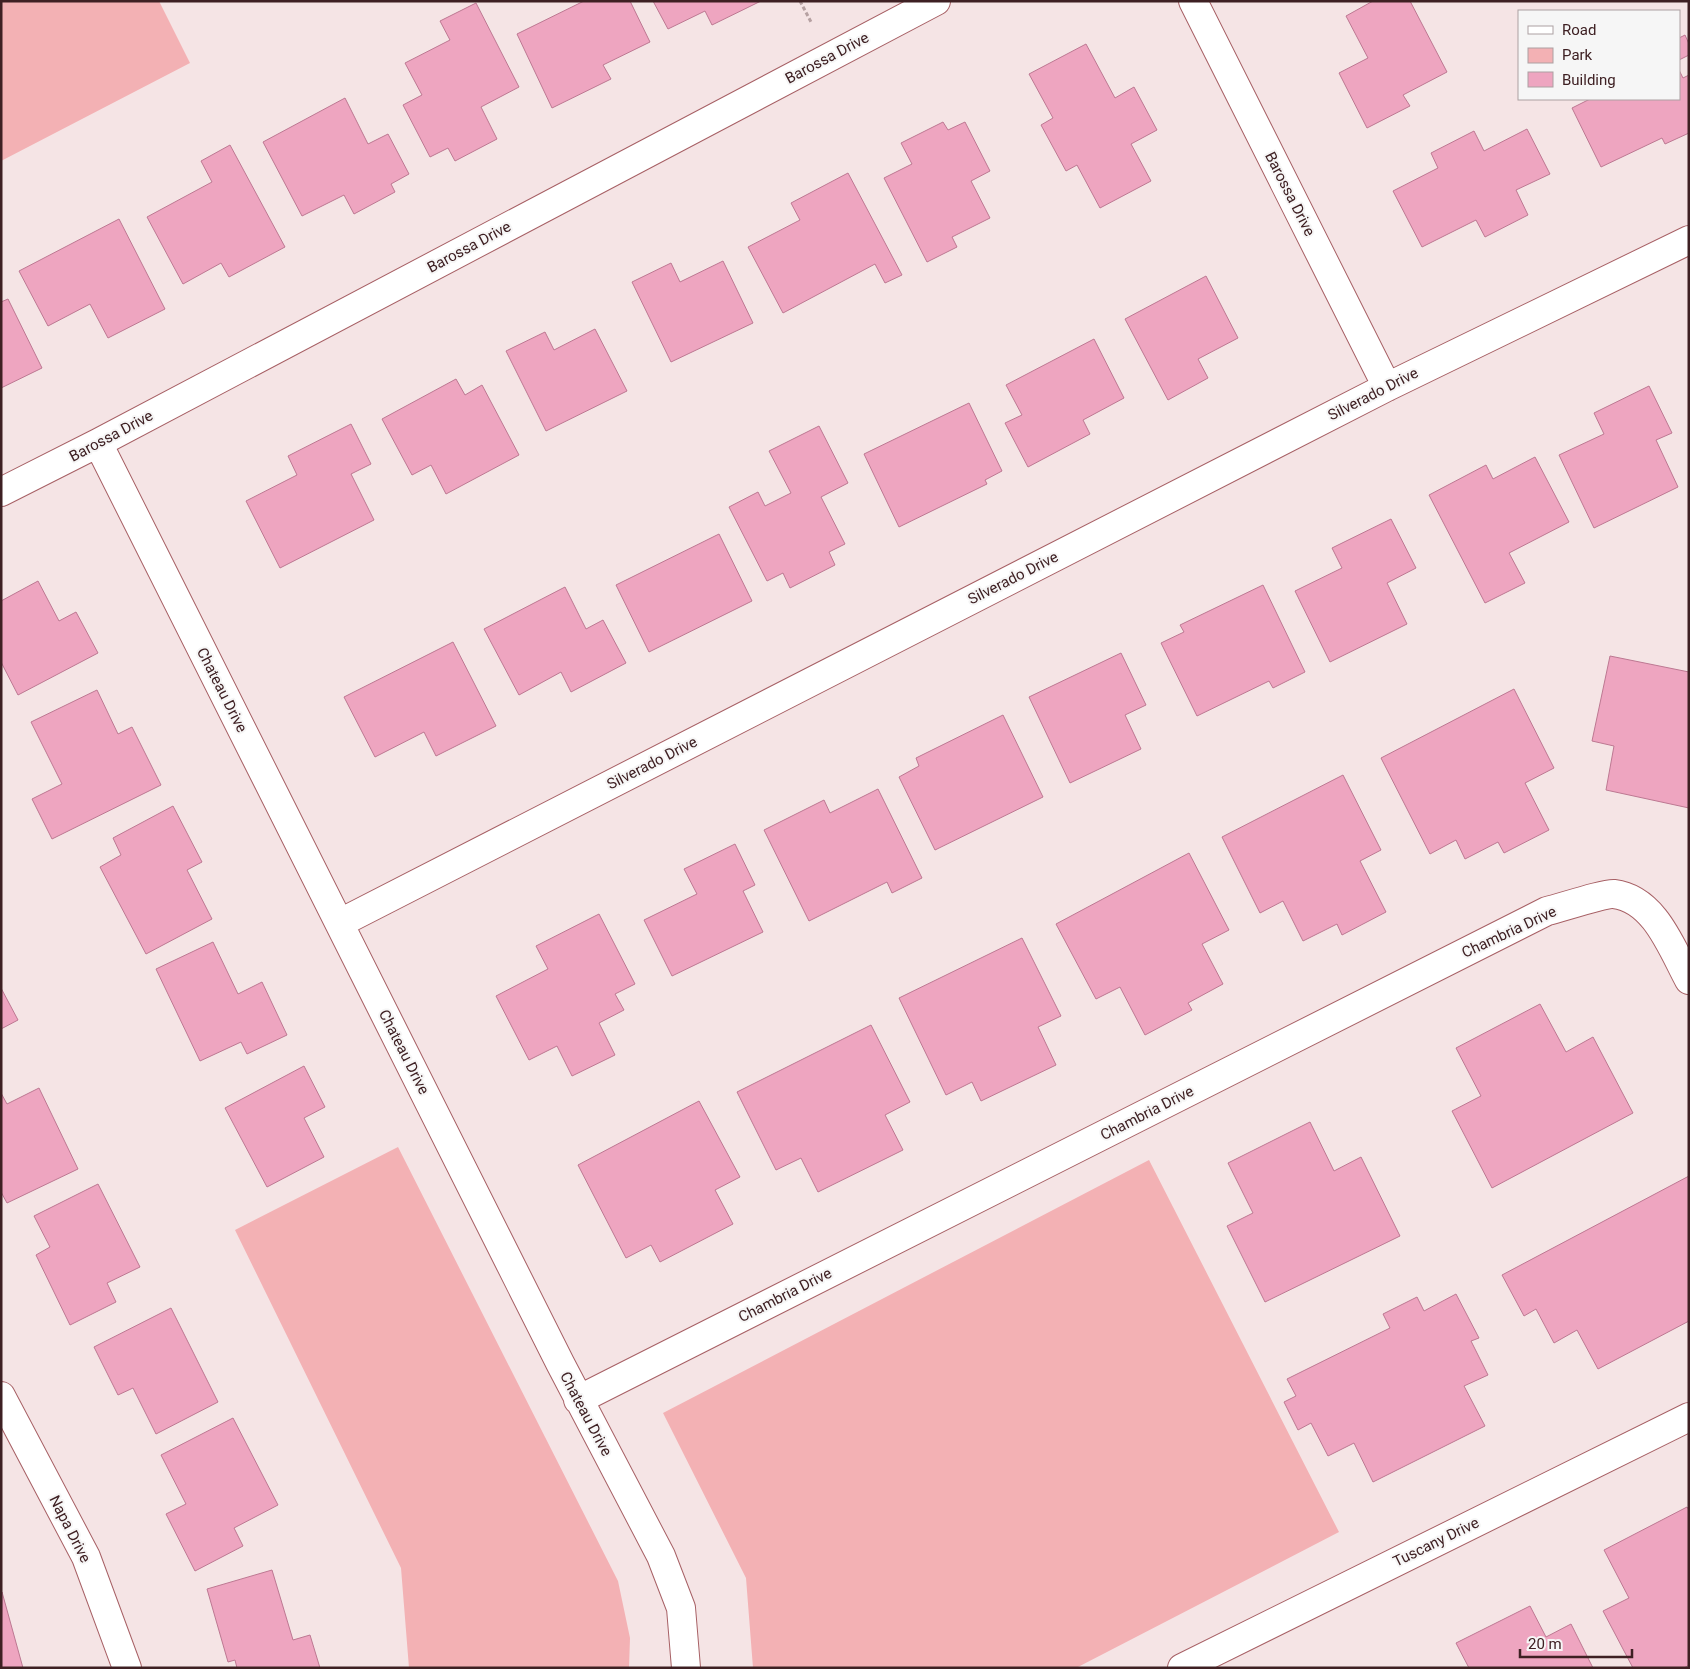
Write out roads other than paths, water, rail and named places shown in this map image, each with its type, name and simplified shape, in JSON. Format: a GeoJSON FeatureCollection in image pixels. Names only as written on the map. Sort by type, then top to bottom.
{"type":"FeatureCollection","features":[{"type":"Feature","properties":{"kind":"street","name":"Barossa Drive"},"geometry":{"type":"LineString","coordinates":[[1,492],[98,443],[936,1]]}},
{"type":"Feature","properties":{"kind":"street","name":"Barossa Drive"},"geometry":{"type":"LineString","coordinates":[[1193,1],[1387,387]]}},
{"type":"Feature","properties":{"kind":"street","name":"Silverado Drive"},"geometry":{"type":"LineString","coordinates":[[340,923],[1387,387],[1689,240]]}},
{"type":"Feature","properties":{"kind":"street","name":"Chateau Drive"},"geometry":{"type":"LineString","coordinates":[[98,443],[578,1400],[661,1556],[681,1608],[686,1668]]}},
{"type":"Feature","properties":{"kind":"street","name":"Chambria Drive"},"geometry":{"type":"LineString","coordinates":[[578,1400],[1548,911],[1613,894],[1633,900],[1658,921],[1689,980]]}},
{"type":"Feature","properties":{"kind":"street","name":"Napa Drive"},"geometry":{"type":"LineString","coordinates":[[1,1396],[86,1557],[128,1668]]}},
{"type":"Feature","properties":{"kind":"street","name":"Tuscany Drive"},"geometry":{"type":"LineString","coordinates":[[1182,1668],[1689,1417]]}}]}
